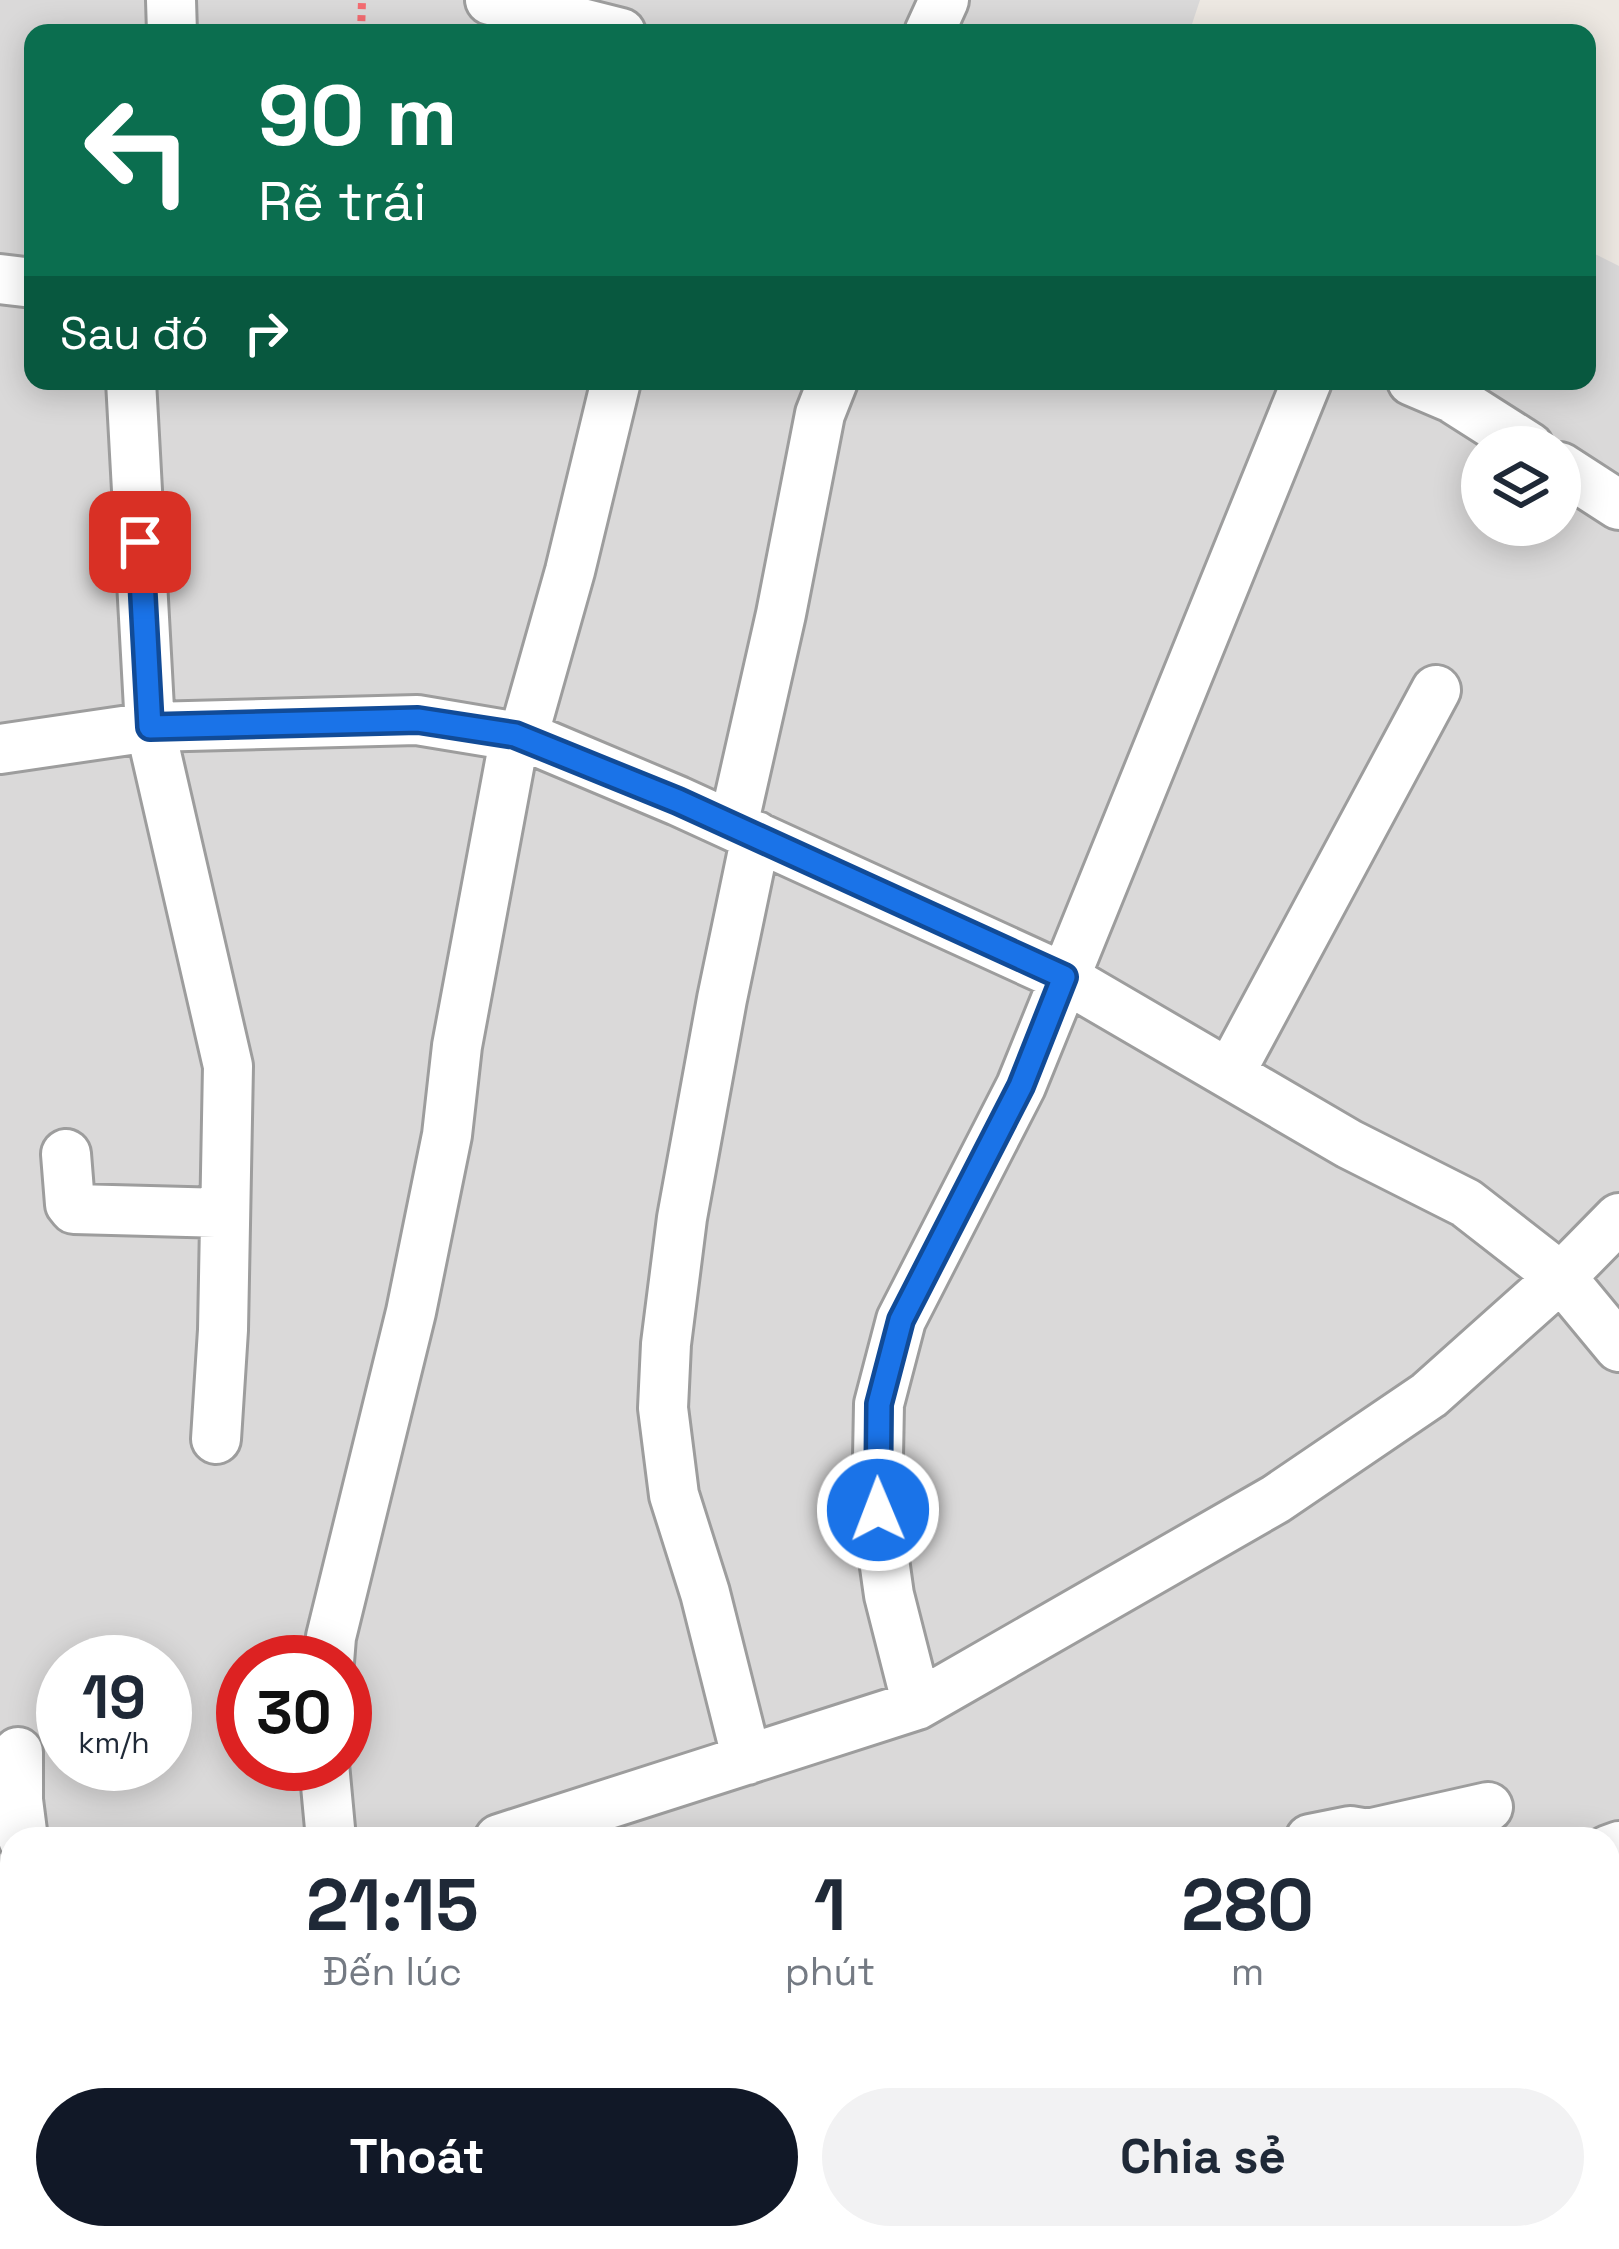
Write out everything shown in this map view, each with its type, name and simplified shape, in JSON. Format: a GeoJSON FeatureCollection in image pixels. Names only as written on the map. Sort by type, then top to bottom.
{"type":"FeatureCollection","features":[{"type":"Feature","properties":{"kind":"street"},"geometry":{"type":"LineString","coordinates":[[490,0],[585,24]]}},
{"type":"Feature","properties":{"kind":"street"},"geometry":{"type":"LineString","coordinates":[[131,390],[150,727],[228,1066],[224,1330],[216,1439]]}},
{"type":"Feature","properties":{"kind":"street"},"geometry":{"type":"LineString","coordinates":[[331,1635],[411,1312],[447,1135],[457,1046],[519,736],[570,571],[614,390]]}},
{"type":"Feature","properties":{"kind":"street"},"geometry":{"type":"LineString","coordinates":[[747,1760],[705,1593],[674,1495],[663,1408],[666,1344],[682,1218],[722,999],[781,614],[829,390]]}},
{"type":"Feature","properties":{"kind":"street"},"geometry":{"type":"LineString","coordinates":[[917,1705],[889,1595],[878,1510],[879,1404],[901,1320],[1021,1086],[1303,390]]}},
{"type":"Feature","properties":{"kind":"street"},"geometry":{"type":"LineString","coordinates":[[1433,390],[1495,426]]}},
{"type":"Feature","properties":{"kind":"street"},"geometry":{"type":"LineString","coordinates":[[1581,481],[1619,505]]}},
{"type":"Feature","properties":{"kind":"street"},"geometry":{"type":"LineString","coordinates":[[1230,1073],[1436,690]]}},
{"type":"Feature","properties":{"kind":"street"},"geometry":{"type":"LineString","coordinates":[[0,749],[150,727],[418,720],[519,736],[745,831],[1064,977],[1349,1144],[1466,1203],[1561,1277],[1619,1347]]}},
{"type":"Feature","properties":{"kind":"street"},"geometry":{"type":"LineString","coordinates":[[66,1154],[74,1208],[225,1213]]}},
{"type":"Feature","properties":{"kind":"street"},"geometry":{"type":"LineString","coordinates":[[537,1827],[917,1705],[1276,1499],[1429,1395],[1561,1277],[1619,1218]]}},
{"type":"Feature","properties":{"kind":"street"},"geometry":{"type":"LineString","coordinates":[[18,1752],[21,1827]]}},
{"type":"Feature","properties":{"kind":"street"},"geometry":{"type":"LineString","coordinates":[[327,1791],[330,1827]]}},
{"type":"Feature","properties":{"kind":"street"},"geometry":{"type":"LineString","coordinates":[[1407,1827],[1488,1807]]}},
{"type":"Feature","properties":{"kind":"shaded area"},"geometry":{"type":"Polygon","coordinates":[[[0,0],[1200,0],[1192,24],[24,24],[24,390],[1596,390],[1596,254],[1619,266],[1619,1827],[0,1827],[0,0]]]}},
{"type":"Feature","properties":{"kind":"route"},"geometry":{"type":"LineString","coordinates":[[140,542],[150,727],[418,720],[531,739],[1064,977],[1021,1086],[901,1320],[879,1404],[878,1510]]}}]}
